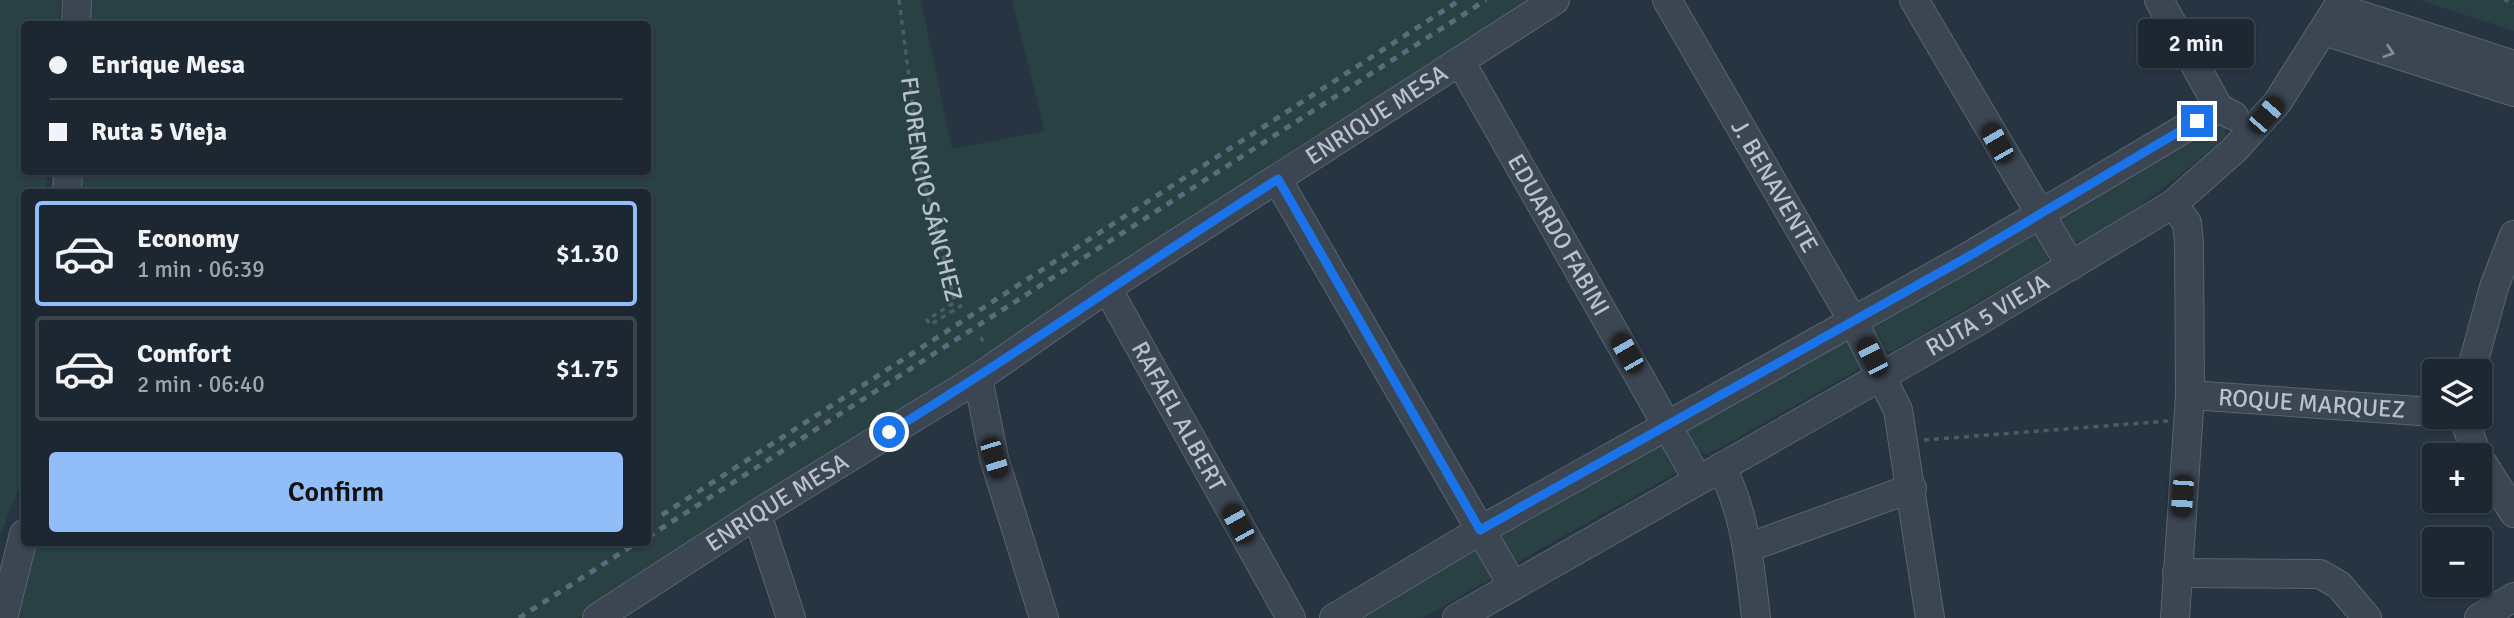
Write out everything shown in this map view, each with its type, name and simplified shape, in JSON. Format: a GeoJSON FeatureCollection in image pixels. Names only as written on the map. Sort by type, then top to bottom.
{"type":"FeatureCollection","features":[{"type":"Feature","properties":{"kind":"street"},"geometry":{"type":"LineString","coordinates":[[76,21],[77,0]]}},
{"type":"Feature","properties":{"kind":"street","name":"ENRIQUE MESA"},"geometry":{"type":"LineString","coordinates":[[597,618],[757,514],[978,378],[1107,288],[1555,0]]}},
{"type":"Feature","properties":{"kind":"street","name":"J. BENAVENTE"},"geometry":{"type":"LineString","coordinates":[[1667,0],[1853,321],[1898,410],[1930,618]]}},
{"type":"Feature","properties":{"kind":"street"},"geometry":{"type":"LineString","coordinates":[[1914,0],[2071,266]]}},
{"type":"Feature","properties":{"kind":"street"},"geometry":{"type":"LineString","coordinates":[[2159,0],[2219,108],[2256,127]]}},
{"type":"Feature","properties":{"kind":"street"},"geometry":{"type":"LineString","coordinates":[[2335,13],[2514,65]]}},
{"type":"Feature","properties":{"kind":"street"},"geometry":{"type":"LineString","coordinates":[[2335,13],[2514,92]]}},
{"type":"Feature","properties":{"kind":"street","name":"RUTA 5 VIEJA"},"geometry":{"type":"LineString","coordinates":[[1457,618],[1881,376],[2173,204],[2211,172],[2277,103],[2335,13]]}},
{"type":"Feature","properties":{"kind":"street","name":"EDUARDO FABINI"},"geometry":{"type":"LineString","coordinates":[[1460,61],[1669,426],[1709,474],[1732,486],[1747,548],[1756,618]]}},
{"type":"Feature","properties":{"kind":"street"},"geometry":{"type":"LineString","coordinates":[[1334,618],[1480,530],[1853,321],[2219,108]]}},
{"type":"Feature","properties":{"kind":"street"},"geometry":{"type":"LineString","coordinates":[[1278,179],[1513,586]]}},
{"type":"Feature","properties":{"kind":"street"},"geometry":{"type":"LineString","coordinates":[[2173,204],[2187,223],[2189,243],[2188,407],[2175,618]]}},
{"type":"Feature","properties":{"kind":"street"},"geometry":{"type":"LineString","coordinates":[[2474,359],[2494,287],[2514,235]]}},
{"type":"Feature","properties":{"kind":"street","name":"RAFAEL ALBERT"},"geometry":{"type":"LineString","coordinates":[[1107,288],[1291,618]]}},
{"type":"Feature","properties":{"kind":"street"},"geometry":{"type":"LineString","coordinates":[[978,378],[994,458],[1044,618]]}},
{"type":"Feature","properties":{"kind":"street","name":"ROQUE MARQUEZ"},"geometry":{"type":"LineString","coordinates":[[2188,407],[2422,412]]}},
{"type":"Feature","properties":{"kind":"street"},"geometry":{"type":"LineString","coordinates":[[2492,478],[2514,513]]}},
{"type":"Feature","properties":{"kind":"street"},"geometry":{"type":"LineString","coordinates":[[1747,548],[1912,488]]}},
{"type":"Feature","properties":{"kind":"street"},"geometry":{"type":"LineString","coordinates":[[757,514],[791,618]]}},
{"type":"Feature","properties":{"kind":"street"},"geometry":{"type":"LineString","coordinates":[[3,618],[21,546]]}},
{"type":"Feature","properties":{"kind":"street"},"geometry":{"type":"LineString","coordinates":[[2177,573],[2319,574],[2339,584],[2367,618]]}},
{"type":"Feature","properties":{"kind":"street"},"geometry":{"type":"LineString","coordinates":[[2479,618],[2514,597]]}},
{"type":"Feature","properties":{"kind":"path","name":"FLORENCIO SÁNCHEZ"},"geometry":{"type":"LineString","coordinates":[[899,0],[921,170],[955,302],[928,320],[930,325],[962,305]]}},
{"type":"Feature","properties":{"kind":"path"},"geometry":{"type":"LineString","coordinates":[[2504,0],[2514,3]]}},
{"type":"Feature","properties":{"kind":"path"},"geometry":{"type":"LineString","coordinates":[[1905,442],[2188,407]]}},
{"type":"Feature","properties":{"kind":"green space"},"geometry":{"type":"Polygon","coordinates":[[[0,0],[61,0],[59,21],[21,21],[21,175],[47,175],[46,189],[21,189],[21,483],[0,536],[0,0]]]}},
{"type":"Feature","properties":{"kind":"green space"},"geometry":{"type":"Polygon","coordinates":[[[88,0],[921,0],[952,149],[1045,131],[1012,0],[1540,0],[982,364],[753,501],[578,618],[14,618],[31,546],[651,546],[651,189],[75,189],[76,175],[651,175],[651,21],[86,21],[88,0]]]}},
{"type":"Feature","properties":{"kind":"green space"},"geometry":{"type":"Polygon","coordinates":[[[2419,0],[2514,0],[2514,31],[2419,0]]]}},
{"type":"Feature","properties":{"kind":"green space"},"geometry":{"type":"Polygon","coordinates":[[[2215,122],[2225,125],[2226,136],[2195,163],[2125,216],[2083,240],[2068,244],[2055,216],[2215,122]]]}},
{"type":"Feature","properties":{"kind":"green space"},"geometry":{"type":"Polygon","coordinates":[[[2023,231],[2038,232],[2050,252],[2047,262],[1893,351],[1883,351],[1868,324],[2023,231]]]}},
{"type":"Feature","properties":{"kind":"green space"},"geometry":{"type":"Polygon","coordinates":[[[1846,335],[1863,364],[1856,371],[1709,454],[1696,452],[1684,434],[1687,421],[1846,335]]]}},
{"type":"Feature","properties":{"kind":"green space"},"geometry":{"type":"Polygon","coordinates":[[[1667,438],[1681,466],[1676,473],[1512,565],[1497,531],[1667,438]]]}},
{"type":"Feature","properties":{"kind":"green space"},"geometry":{"type":"Polygon","coordinates":[[[1476,548],[1493,573],[1489,580],[1423,618],[1353,618],[1476,548]]]}},
{"type":"Feature","properties":{"kind":"railway"},"geometry":{"type":"LineString","coordinates":[[662,515],[1460,0]]}},
{"type":"Feature","properties":{"kind":"railway"},"geometry":{"type":"LineString","coordinates":[[651,535],[1486,0]]}},
{"type":"Feature","properties":{"kind":"railway"},"geometry":{"type":"LineString","coordinates":[[519,618],[632,546]]}},
{"type":"Feature","properties":{"kind":"route"},"geometry":{"type":"LineString","coordinates":[[889,432],[978,378],[1107,288],[1278,179],[1480,530],[1971,255],[2197,121]]}}]}
